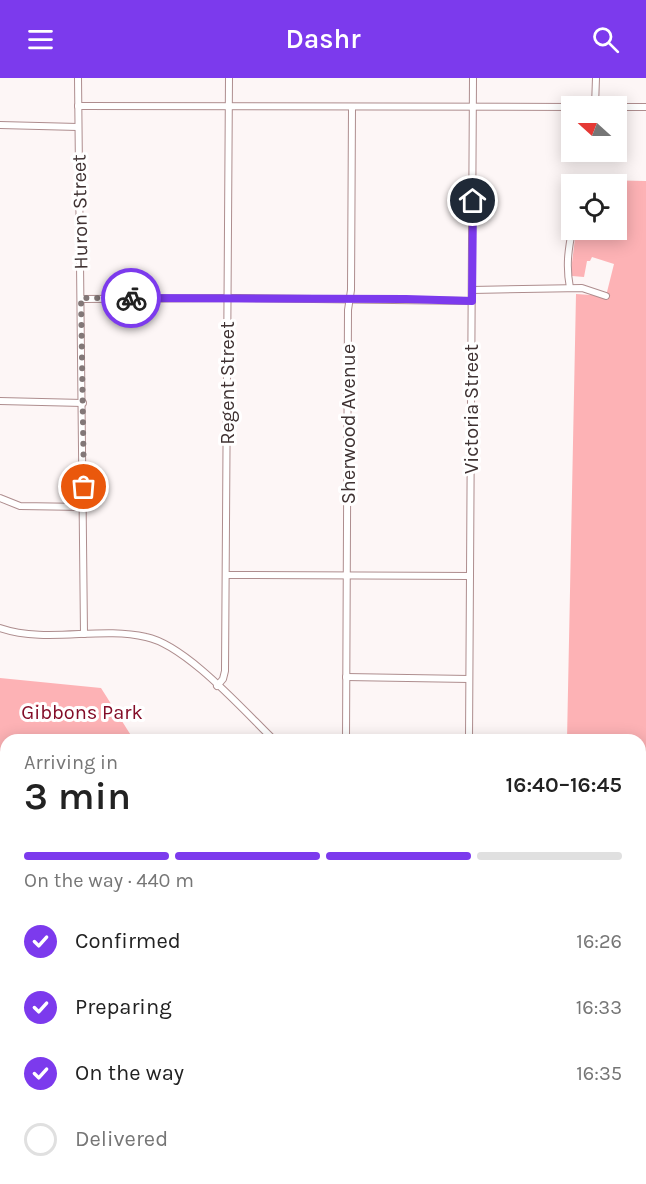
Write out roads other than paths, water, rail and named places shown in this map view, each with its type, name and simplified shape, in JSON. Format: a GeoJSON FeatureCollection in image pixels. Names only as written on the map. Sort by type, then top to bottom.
{"type":"FeatureCollection","features":[{"type":"Feature","properties":{"kind":"street","name":"Huron Street"},"geometry":{"type":"LineString","coordinates":[[78,78],[84,507],[83,634]]}},
{"type":"Feature","properties":{"kind":"street","name":"Regent Street"},"geometry":{"type":"LineString","coordinates":[[217,686],[223,679],[225,671],[227,575],[229,78]]}},
{"type":"Feature","properties":{"kind":"street","name":"Victoria Street"},"geometry":{"type":"LineString","coordinates":[[469,734],[473,78]]}},
{"type":"Feature","properties":{"kind":"street"},"geometry":{"type":"LineString","coordinates":[[595,96],[596,78]]}},
{"type":"Feature","properties":{"kind":"street"},"geometry":{"type":"LineString","coordinates":[[78,106],[561,107]]}},
{"type":"Feature","properties":{"kind":"street"},"geometry":{"type":"LineString","coordinates":[[627,107],[646,107]]}},
{"type":"Feature","properties":{"kind":"street","name":"Sherwood Avenue"},"geometry":{"type":"LineString","coordinates":[[346,734],[348,310],[352,108]]}},
{"type":"Feature","properties":{"kind":"street"},"geometry":{"type":"LineString","coordinates":[[0,125],[78,127]]}},
{"type":"Feature","properties":{"kind":"street"},"geometry":{"type":"LineString","coordinates":[[570,240],[567,257],[570,288]]}},
{"type":"Feature","properties":{"kind":"street"},"geometry":{"type":"LineString","coordinates":[[472,290],[570,288],[588,289],[606,296]]}},
{"type":"Feature","properties":{"kind":"street"},"geometry":{"type":"LineString","coordinates":[[81,298],[350,298],[472,301]]}},
{"type":"Feature","properties":{"kind":"street"},"geometry":{"type":"LineString","coordinates":[[0,401],[83,403]]}},
{"type":"Feature","properties":{"kind":"street"},"geometry":{"type":"LineString","coordinates":[[0,498],[20,506],[84,507]]}},
{"type":"Feature","properties":{"kind":"street"},"geometry":{"type":"LineString","coordinates":[[227,575],[470,576]]}},
{"type":"Feature","properties":{"kind":"street"},"geometry":{"type":"LineString","coordinates":[[0,628],[24,634],[135,635],[155,639],[183,654],[268,734]]}},
{"type":"Feature","properties":{"kind":"street"},"geometry":{"type":"LineString","coordinates":[[346,677],[469,679]]}},
{"type":"Feature","properties":{"kind":"park label","name":"Gibbons Park"},"geometry":{"type":"Point","coordinates":[82,712]}}]}
